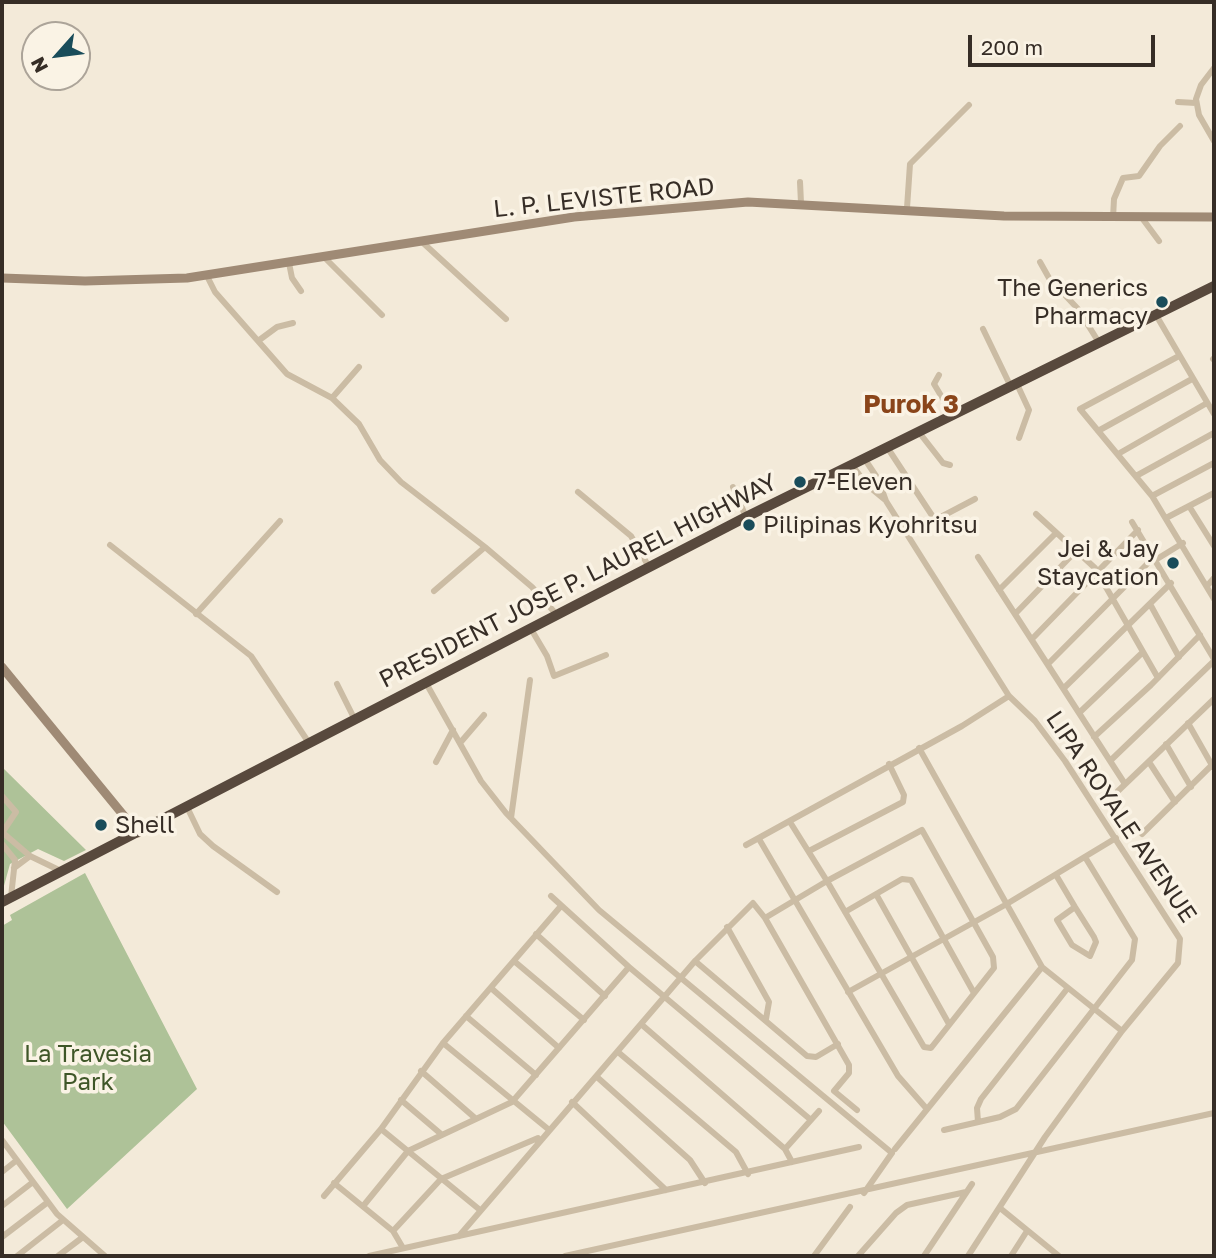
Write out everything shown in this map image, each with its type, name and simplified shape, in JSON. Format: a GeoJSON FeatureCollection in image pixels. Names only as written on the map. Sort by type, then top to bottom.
{"type":"FeatureCollection","features":[{"type":"Feature","properties":{"kind":"highway","name":"PRESIDENT JOSE P. LAUREL HIGHWAY"},"geometry":{"type":"LineString","coordinates":[[6,900],[746,517],[1214,286]]}},
{"type":"Feature","properties":{"kind":"main road","name":"L. P. LEVISTE ROAD"},"geometry":{"type":"LineString","coordinates":[[2,278],[135,282],[207,276],[574,217],[711,204],[801,203],[1004,216],[1214,217]]}},
{"type":"Feature","properties":{"kind":"main road"},"geometry":{"type":"LineString","coordinates":[[2,667],[138,832]]}},
{"type":"Feature","properties":{"kind":"street"},"geometry":{"type":"LineString","coordinates":[[1214,68],[1198,91],[1196,103],[1199,115],[1214,141]]}},
{"type":"Feature","properties":{"kind":"street"},"geometry":{"type":"LineString","coordinates":[[1178,102],[1196,103]]}},
{"type":"Feature","properties":{"kind":"street"},"geometry":{"type":"LineString","coordinates":[[907,208],[910,164],[969,105]]}},
{"type":"Feature","properties":{"kind":"street"},"geometry":{"type":"LineString","coordinates":[[1113,218],[1115,193],[1123,178],[1139,176],[1160,146],[1180,126]]}},
{"type":"Feature","properties":{"kind":"street"},"geometry":{"type":"LineString","coordinates":[[800,182],[801,203]]}},
{"type":"Feature","properties":{"kind":"street"},"geometry":{"type":"LineString","coordinates":[[1142,218],[1159,241]]}},
{"type":"Feature","properties":{"kind":"street"},"geometry":{"type":"LineString","coordinates":[[420,240],[506,319]]}},
{"type":"Feature","properties":{"kind":"street"},"geometry":{"type":"LineString","coordinates":[[324,257],[382,316]]}},
{"type":"Feature","properties":{"kind":"street"},"geometry":{"type":"LineString","coordinates":[[1040,262],[1049,278],[1078,309],[1098,341]]}},
{"type":"Feature","properties":{"kind":"street"},"geometry":{"type":"LineString","coordinates":[[289,263],[292,278],[301,291]]}},
{"type":"Feature","properties":{"kind":"street"},"geometry":{"type":"LineString","coordinates":[[207,276],[215,292],[287,374],[332,398],[359,424],[380,460],[401,482],[532,587],[557,615]]}},
{"type":"Feature","properties":{"kind":"street"},"geometry":{"type":"LineString","coordinates":[[1155,313],[1214,414]]}},
{"type":"Feature","properties":{"kind":"street"},"geometry":{"type":"LineString","coordinates":[[258,341],[278,327],[293,323]]}},
{"type":"Feature","properties":{"kind":"street"},"geometry":{"type":"LineString","coordinates":[[983,329],[1029,410],[1019,438]]}},
{"type":"Feature","properties":{"kind":"street"},"geometry":{"type":"LineString","coordinates":[[1179,356],[1080,409],[1152,496],[1214,599]]}},
{"type":"Feature","properties":{"kind":"street"},"geometry":{"type":"LineString","coordinates":[[332,398],[359,367]]}},
{"type":"Feature","properties":{"kind":"street"},"geometry":{"type":"LineString","coordinates":[[939,374],[934,384],[952,414]]}},
{"type":"Feature","properties":{"kind":"street"},"geometry":{"type":"LineString","coordinates":[[1098,430],[1192,379]]}},
{"type":"Feature","properties":{"kind":"street"},"geometry":{"type":"LineString","coordinates":[[1118,454],[1207,403]]}},
{"type":"Feature","properties":{"kind":"street"},"geometry":{"type":"LineString","coordinates":[[918,431],[943,463],[950,465]]}},
{"type":"Feature","properties":{"kind":"street"},"geometry":{"type":"LineString","coordinates":[[1136,476],[1214,433]]}},
{"type":"Feature","properties":{"kind":"street"},"geometry":{"type":"LineString","coordinates":[[887,447],[935,520],[975,499]]}},
{"type":"Feature","properties":{"kind":"street","name":"LIPA ROYALE AVENUE"},"geometry":{"type":"LineString","coordinates":[[864,458],[878,480],[886,501],[1009,696],[1049,738],[1180,939],[1182,950],[1178,963],[1122,1031],[1033,1154],[968,1256]]}},
{"type":"Feature","properties":{"kind":"street"},"geometry":{"type":"LineString","coordinates":[[1152,496],[1214,463]]}},
{"type":"Feature","properties":{"kind":"street","name":"LIPA ROYALE AVENUE"},"geometry":{"type":"LineString","coordinates":[[852,465],[867,485],[886,501]]}},
{"type":"Feature","properties":{"kind":"street"},"geometry":{"type":"LineString","coordinates":[[733,486],[746,517]]}},
{"type":"Feature","properties":{"kind":"street"},"geometry":{"type":"LineString","coordinates":[[578,492],[631,536],[649,567]]}},
{"type":"Feature","properties":{"kind":"street"},"geometry":{"type":"LineString","coordinates":[[1166,518],[1214,494]]}},
{"type":"Feature","properties":{"kind":"street"},"geometry":{"type":"LineString","coordinates":[[1189,506],[1214,546]]}},
{"type":"Feature","properties":{"kind":"street"},"geometry":{"type":"LineString","coordinates":[[1036,514],[1098,573],[1158,678]]}},
{"type":"Feature","properties":{"kind":"street"},"geometry":{"type":"LineString","coordinates":[[196,614],[280,521]]}},
{"type":"Feature","properties":{"kind":"street"},"geometry":{"type":"LineString","coordinates":[[1110,761],[1214,660],[1171,583],[1132,522]]}},
{"type":"Feature","properties":{"kind":"street"},"geometry":{"type":"LineString","coordinates":[[1032,639],[1138,530]]}},
{"type":"Feature","properties":{"kind":"street"},"geometry":{"type":"LineString","coordinates":[[999,590],[1056,533]]}},
{"type":"Feature","properties":{"kind":"street"},"geometry":{"type":"LineString","coordinates":[[1048,664],[1156,558],[1183,544]]}},
{"type":"Feature","properties":{"kind":"street"},"geometry":{"type":"LineString","coordinates":[[110,545],[251,656],[309,743]]}},
{"type":"Feature","properties":{"kind":"street"},"geometry":{"type":"LineString","coordinates":[[434,592],[485,547]]}},
{"type":"Feature","properties":{"kind":"street"},"geometry":{"type":"LineString","coordinates":[[1015,614],[1076,551]]}},
{"type":"Feature","properties":{"kind":"street"},"geometry":{"type":"LineString","coordinates":[[978,557],[1125,784]]}},
{"type":"Feature","properties":{"kind":"street"},"geometry":{"type":"LineString","coordinates":[[1207,586],[1214,578]]}},
{"type":"Feature","properties":{"kind":"street"},"geometry":{"type":"LineString","coordinates":[[1063,688],[1171,583]]}},
{"type":"Feature","properties":{"kind":"street"},"geometry":{"type":"LineString","coordinates":[[1150,604],[1179,657]]}},
{"type":"Feature","properties":{"kind":"street"},"geometry":{"type":"LineString","coordinates":[[531,629],[547,656],[554,676],[607,655]]}},
{"type":"Feature","properties":{"kind":"street"},"geometry":{"type":"LineString","coordinates":[[1094,737],[1200,635]]}},
{"type":"Feature","properties":{"kind":"street"},"geometry":{"type":"LineString","coordinates":[[1079,713],[1143,652]]}},
{"type":"Feature","properties":{"kind":"street"},"geometry":{"type":"LineString","coordinates":[[511,818],[530,680]]}},
{"type":"Feature","properties":{"kind":"street"},"geometry":{"type":"LineString","coordinates":[[426,683],[481,781],[511,818],[608,919],[894,1151]]}},
{"type":"Feature","properties":{"kind":"street"},"geometry":{"type":"LineString","coordinates":[[337,684],[355,720]]}},
{"type":"Feature","properties":{"kind":"street"},"geometry":{"type":"LineString","coordinates":[[746,845],[1009,696]]}},
{"type":"Feature","properties":{"kind":"street"},"geometry":{"type":"LineString","coordinates":[[1212,701],[1214,712]]}},
{"type":"Feature","properties":{"kind":"street"},"geometry":{"type":"LineString","coordinates":[[1118,791],[1212,701]]}},
{"type":"Feature","properties":{"kind":"street"},"geometry":{"type":"LineString","coordinates":[[460,743],[484,715]]}},
{"type":"Feature","properties":{"kind":"street"},"geometry":{"type":"LineString","coordinates":[[1142,834],[1214,766],[1188,723]]}},
{"type":"Feature","properties":{"kind":"street"},"geometry":{"type":"LineString","coordinates":[[436,762],[453,730]]}},
{"type":"Feature","properties":{"kind":"street"},"geometry":{"type":"LineString","coordinates":[[1167,744],[1191,787]]}},
{"type":"Feature","properties":{"kind":"street"},"geometry":{"type":"LineString","coordinates":[[919,748],[1042,967],[1122,1031]]}},
{"type":"Feature","properties":{"kind":"street"},"geometry":{"type":"LineString","coordinates":[[1149,761],[1175,802]]}},
{"type":"Feature","properties":{"kind":"street"},"geometry":{"type":"LineString","coordinates":[[809,851],[903,802],[904,795],[890,764]]}},
{"type":"Feature","properties":{"kind":"street"},"geometry":{"type":"LineString","coordinates":[[2,796],[16,812],[2,832],[30,856],[63,872]]}},
{"type":"Feature","properties":{"kind":"street"},"geometry":{"type":"LineString","coordinates":[[187,807],[200,834],[277,892]]}},
{"type":"Feature","properties":{"kind":"street"},"geometry":{"type":"LineString","coordinates":[[765,918],[827,881],[922,830],[994,963],[931,1048],[924,1047],[827,881],[790,821]]}},
{"type":"Feature","properties":{"kind":"street"},"geometry":{"type":"LineString","coordinates":[[849,992],[1005,905],[1116,838]]}},
{"type":"Feature","properties":{"kind":"street"},"geometry":{"type":"LineString","coordinates":[[759,839],[905,1088],[926,1108]]}},
{"type":"Feature","properties":{"kind":"street"},"geometry":{"type":"LineString","coordinates":[[2,844],[13,856],[14,868],[6,900]]}},
{"type":"Feature","properties":{"kind":"street"},"geometry":{"type":"LineString","coordinates":[[14,868],[30,856]]}},
{"type":"Feature","properties":{"kind":"street"},"geometry":{"type":"LineString","coordinates":[[944,1130],[1000,1117],[1016,1109],[1132,960],[1136,949],[1135,939],[1085,857]]}},
{"type":"Feature","properties":{"kind":"street"},"geometry":{"type":"LineString","coordinates":[[1056,875],[1075,906],[1096,942],[1090,956],[1072,945],[1057,920],[1075,906]]}},
{"type":"Feature","properties":{"kind":"street"},"geometry":{"type":"LineString","coordinates":[[845,912],[902,880],[911,880],[974,993]]}},
{"type":"Feature","properties":{"kind":"street"},"geometry":{"type":"LineString","coordinates":[[876,894],[949,1024]]}},
{"type":"Feature","properties":{"kind":"street"},"geometry":{"type":"LineString","coordinates":[[551,896],[629,967],[811,1120]]}},
{"type":"Feature","properties":{"kind":"street"},"geometry":{"type":"LineString","coordinates":[[459,1236],[541,1137],[597,1077],[695,961],[753,903],[765,918],[838,1044],[850,1069],[834,1091],[857,1110]]}},
{"type":"Feature","properties":{"kind":"street"},"geometry":{"type":"LineString","coordinates":[[324,1196],[381,1129],[443,1043],[561,906]]}},
{"type":"Feature","properties":{"kind":"street"},"geometry":{"type":"LineString","coordinates":[[727,927],[769,1002],[766,1019]]}},
{"type":"Feature","properties":{"kind":"street"},"geometry":{"type":"LineString","coordinates":[[536,934],[605,996]]}},
{"type":"Feature","properties":{"kind":"street"},"geometry":{"type":"LineString","coordinates":[[514,961],[584,1020]]}},
{"type":"Feature","properties":{"kind":"street"},"geometry":{"type":"LineString","coordinates":[[695,961],[811,1058],[838,1044]]}},
{"type":"Feature","properties":{"kind":"street"},"geometry":{"type":"LineString","coordinates":[[363,1205],[408,1151],[512,1102],[629,967]]}},
{"type":"Feature","properties":{"kind":"street"},"geometry":{"type":"LineString","coordinates":[[864,1193],[926,1108],[1042,967]]}},
{"type":"Feature","properties":{"kind":"street"},"geometry":{"type":"LineString","coordinates":[[491,988],[559,1048]]}},
{"type":"Feature","properties":{"kind":"street"},"geometry":{"type":"LineString","coordinates":[[978,1122],[976,1108],[981,1099],[1068,989]]}},
{"type":"Feature","properties":{"kind":"street"},"geometry":{"type":"LineString","coordinates":[[466,1016],[536,1074]]}},
{"type":"Feature","properties":{"kind":"street"},"geometry":{"type":"LineString","coordinates":[[641,1024],[785,1149],[792,1162]]}},
{"type":"Feature","properties":{"kind":"street"},"geometry":{"type":"LineString","coordinates":[[443,1043],[548,1129]]}},
{"type":"Feature","properties":{"kind":"street"},"geometry":{"type":"LineString","coordinates":[[618,1052],[736,1152],[748,1174]]}},
{"type":"Feature","properties":{"kind":"street"},"geometry":{"type":"LineString","coordinates":[[421,1071],[475,1118]]}},
{"type":"Feature","properties":{"kind":"street"},"geometry":{"type":"LineString","coordinates":[[597,1077],[690,1160],[705,1183]]}},
{"type":"Feature","properties":{"kind":"street"},"geometry":{"type":"LineString","coordinates":[[401,1100],[441,1134]]}},
{"type":"Feature","properties":{"kind":"street"},"geometry":{"type":"LineString","coordinates":[[572,1102],[666,1190]]}},
{"type":"Feature","properties":{"kind":"street"},"geometry":{"type":"LineString","coordinates":[[785,1149],[819,1111]]}},
{"type":"Feature","properties":{"kind":"street"},"geometry":{"type":"LineString","coordinates":[[565,1256],[864,1193],[1214,1113]]}},
{"type":"Feature","properties":{"kind":"street"},"geometry":{"type":"LineString","coordinates":[[381,1129],[480,1210]]}},
{"type":"Feature","properties":{"kind":"street"},"geometry":{"type":"LineString","coordinates":[[393,1231],[441,1179],[541,1137]]}},
{"type":"Feature","properties":{"kind":"street"},"geometry":{"type":"LineString","coordinates":[[2,1140],[63,1220],[101,1255]]}},
{"type":"Feature","properties":{"kind":"street"},"geometry":{"type":"LineString","coordinates":[[369,1256],[748,1174],[859,1147]]}},
{"type":"Feature","properties":{"kind":"street"},"geometry":{"type":"LineString","coordinates":[[2,1172],[17,1160]]}},
{"type":"Feature","properties":{"kind":"street"},"geometry":{"type":"LineString","coordinates":[[2,1206],[33,1182]]}},
{"type":"Feature","properties":{"kind":"street"},"geometry":{"type":"LineString","coordinates":[[334,1183],[393,1231],[403,1248]]}},
{"type":"Feature","properties":{"kind":"street"},"geometry":{"type":"LineString","coordinates":[[924,1256],[972,1184]]}},
{"type":"Feature","properties":{"kind":"street"},"geometry":{"type":"LineString","coordinates":[[858,1256],[896,1213],[907,1205],[966,1192]]}},
{"type":"Feature","properties":{"kind":"street"},"geometry":{"type":"LineString","coordinates":[[2,1237],[48,1202]]}},
{"type":"Feature","properties":{"kind":"street"},"geometry":{"type":"LineString","coordinates":[[814,1256],[850,1207]]}},
{"type":"Feature","properties":{"kind":"street"},"geometry":{"type":"LineString","coordinates":[[1000,1208],[1059,1256]]}},
{"type":"Feature","properties":{"kind":"street"},"geometry":{"type":"LineString","coordinates":[[18,1256],[63,1220]]}},
{"type":"Feature","properties":{"kind":"street"},"geometry":{"type":"LineString","coordinates":[[1011,1256],[1027,1231]]}},
{"type":"Feature","properties":{"kind":"street"},"geometry":{"type":"LineString","coordinates":[[58,1256],[83,1237]]}},
{"type":"Feature","properties":{"kind":"green space"},"geometry":{"type":"Polygon","coordinates":[[[2,767],[86,850],[64,861],[38,849],[10,864],[2,893],[2,767]]]}},
{"type":"Feature","properties":{"kind":"green space","name":"La Travesia Park"},"geometry":{"type":"Polygon","coordinates":[[[85,873],[197,1089],[67,1209],[2,1121],[2,926],[12,920],[10,915],[85,873]]]}},
{"type":"Feature","properties":{"kind":"place","name":"The Generics Pharmacy"},"geometry":{"type":"Point","coordinates":[1162,302]}},
{"type":"Feature","properties":{"kind":"place","name":"7-Eleven"},"geometry":{"type":"Point","coordinates":[800,482]}},
{"type":"Feature","properties":{"kind":"place","name":"Pilipinas Kyohritsu"},"geometry":{"type":"Point","coordinates":[749,525]}},
{"type":"Feature","properties":{"kind":"place","name":"Jei & Jay Staycation"},"geometry":{"type":"Point","coordinates":[1173,563]}},
{"type":"Feature","properties":{"kind":"place","name":"Shell"},"geometry":{"type":"Point","coordinates":[101,825]}},
{"type":"Feature","properties":{"kind":"district","name":"Purok 3"},"geometry":{"type":"Point","coordinates":[911,405]}}]}
